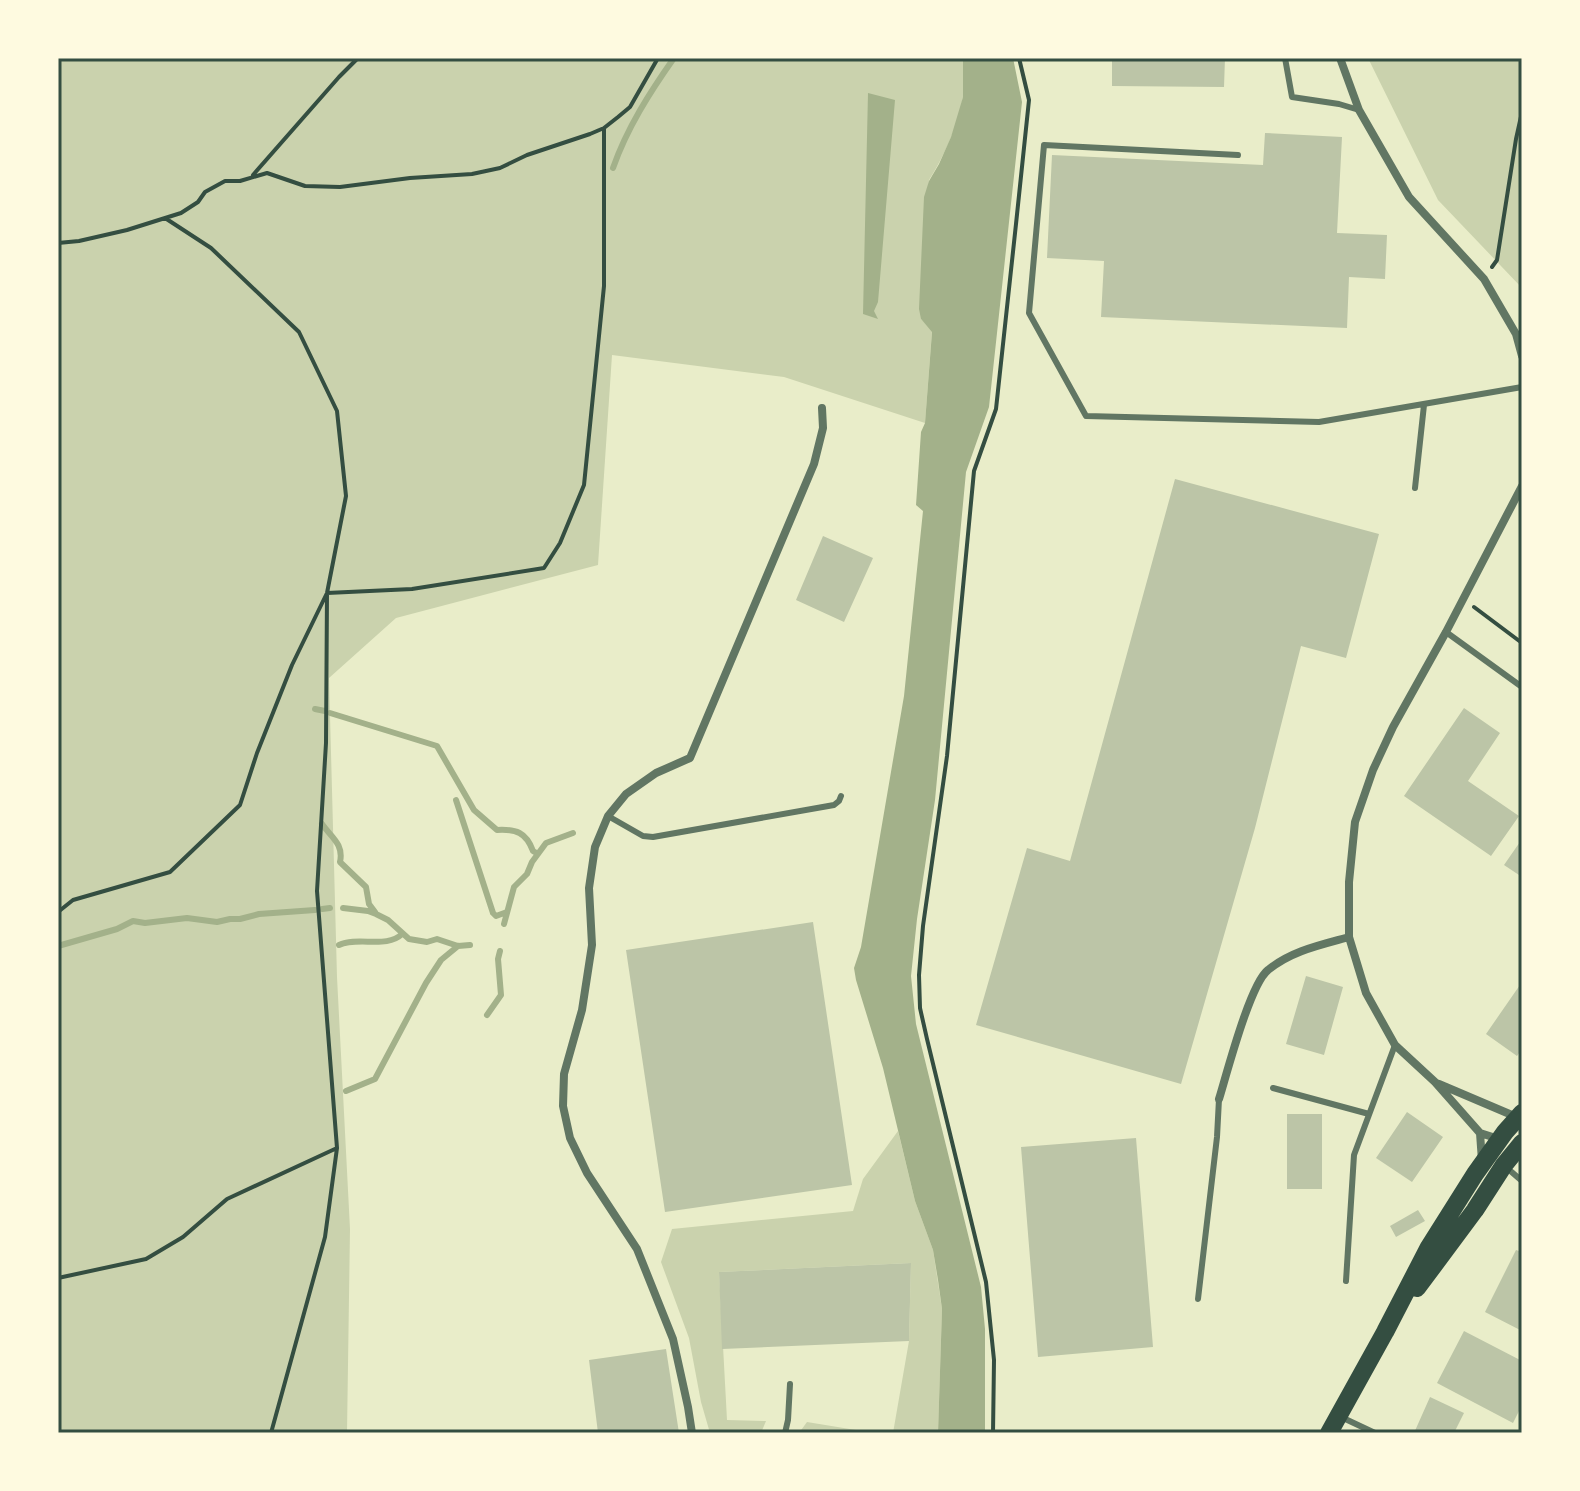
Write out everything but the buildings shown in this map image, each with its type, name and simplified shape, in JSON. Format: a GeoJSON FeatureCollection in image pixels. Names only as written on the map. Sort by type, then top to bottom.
{"type":"FeatureCollection","features":[{"type":"Feature","properties":{"kind":"main road"},"geometry":{"type":"LineString","coordinates":[[1332,1428],[1429,1247],[1500,1139],[1521,1119]]}},
{"type":"Feature","properties":{"kind":"main road"},"geometry":{"type":"LineString","coordinates":[[1385,1332],[1522,1143]]}},
{"type":"Feature","properties":{"kind":"street"},"geometry":{"type":"LineString","coordinates":[[1340,58],[1359,110],[1409,197],[1484,279],[1516,334],[1522,356]]}},
{"type":"Feature","properties":{"kind":"street"},"geometry":{"type":"LineString","coordinates":[[692,1433],[673,1339],[637,1249],[587,1173],[570,1138],[563,1106],[564,1074],[582,1010],[592,945],[589,888],[595,847],[608,816],[626,794],[656,773],[690,758],[814,464],[823,428],[822,408]]}},
{"type":"Feature","properties":{"kind":"street"},"geometry":{"type":"LineString","coordinates":[[1500,1139],[1480,1133],[1435,1082],[1395,1045],[1366,993],[1349,937],[1349,882],[1355,822],[1373,770],[1522,486]]}},
{"type":"Feature","properties":{"kind":"street"},"geometry":{"type":"LineString","coordinates":[[1219,1099],[1249,1003],[1264,972],[1291,954],[1349,937]]}},
{"type":"Feature","properties":{"kind":"street"},"geometry":{"type":"LineString","coordinates":[[1435,1082],[1521,1119]]}},
{"type":"Feature","properties":{"kind":"street"},"geometry":{"type":"LineString","coordinates":[[1480,1133],[1482,1165]]}},
{"type":"Feature","properties":{"kind":"lane"},"geometry":{"type":"LineString","coordinates":[[1285,58],[1292,97],[1359,110]]}},
{"type":"Feature","properties":{"kind":"lane"},"geometry":{"type":"LineString","coordinates":[[1238,155],[1044,145],[1029,313],[1086,416],[1319,422],[1522,387]]}},
{"type":"Feature","properties":{"kind":"lane"},"geometry":{"type":"LineString","coordinates":[[1415,488],[1424,405]]}},
{"type":"Feature","properties":{"kind":"lane"},"geometry":{"type":"LineString","coordinates":[[1446,632],[1522,687]]}},
{"type":"Feature","properties":{"kind":"lane"},"geometry":{"type":"LineString","coordinates":[[608,816],[643,836],[653,837],[834,805],[841,796]]}},
{"type":"Feature","properties":{"kind":"lane"},"geometry":{"type":"LineString","coordinates":[[1346,1281],[1354,1155],[1395,1045]]}},
{"type":"Feature","properties":{"kind":"lane"},"geometry":{"type":"LineString","coordinates":[[1273,1088],[1369,1114]]}},
{"type":"Feature","properties":{"kind":"lane"},"geometry":{"type":"LineString","coordinates":[[1198,1299],[1219,1099]]}},
{"type":"Feature","properties":{"kind":"lane"},"geometry":{"type":"LineString","coordinates":[[1504,1165],[1522,1181]]}},
{"type":"Feature","properties":{"kind":"lane"},"geometry":{"type":"LineString","coordinates":[[785,1433],[790,1384]]}},
{"type":"Feature","properties":{"kind":"lane"},"geometry":{"type":"LineString","coordinates":[[1332,1428],[1375,1433]]}},
{"type":"Feature","properties":{"kind":"path"},"geometry":{"type":"LineString","coordinates":[[251,177],[358,58]]}},
{"type":"Feature","properties":{"kind":"path"},"geometry":{"type":"LineString","coordinates":[[58,243],[79,241],[181,213],[198,202],[205,192],[225,181],[240,181],[267,173],[305,186],[340,187],[472,174],[500,168],[527,155],[604,128],[630,107],[658,58]]}},
{"type":"Feature","properties":{"kind":"path"},"geometry":{"type":"LineString","coordinates":[[993,1433],[994,1360],[986,1282],[920,1008],[919,975],[947,756],[974,471],[996,409],[1029,100],[1019,58]]}},
{"type":"Feature","properties":{"kind":"path"},"geometry":{"type":"LineString","coordinates":[[1484,279],[1497,260],[1522,112]]}},
{"type":"Feature","properties":{"kind":"path"},"geometry":{"type":"LineString","coordinates":[[327,593],[412,589],[544,568],[560,543],[584,485],[604,286],[604,128]]}},
{"type":"Feature","properties":{"kind":"path"},"geometry":{"type":"LineString","coordinates":[[165,218],[211,248],[299,332],[337,411],[346,496],[327,593],[326,743],[317,891],[337,1148],[325,1237],[271,1433]]}},
{"type":"Feature","properties":{"kind":"path"},"geometry":{"type":"LineString","coordinates":[[58,912],[73,900],[170,872],[240,805],[292,665],[327,593]]}},
{"type":"Feature","properties":{"kind":"path"},"geometry":{"type":"LineString","coordinates":[[1462,598],[1522,643]]}},
{"type":"Feature","properties":{"kind":"path"},"geometry":{"type":"LineString","coordinates":[[58,1278],[146,1259],[183,1237],[227,1199],[337,1148]]}},
{"type":"Feature","properties":{"kind":"shaded area"},"geometry":{"type":"Polygon","coordinates":[[[58,58],[963,58],[964,92],[958,119],[929,180],[921,319],[932,331],[925,423],[784,377],[612,355],[598,565],[396,618],[329,678],[337,977],[350,1229],[347,1433],[58,1433],[58,58]]]}},
{"type":"Feature","properties":{"kind":"shaded area"},"geometry":{"type":"Polygon","coordinates":[[[963,58],[1013,58],[1022,102],[989,407],[966,472],[935,800],[911,976],[916,1024],[981,1287],[985,1329],[985,1433],[938,1433],[942,1309],[933,1250],[915,1201],[883,1068],[854,968],[861,947],[904,696],[923,511],[916,505],[932,332],[921,319],[919,309],[924,197],[951,137],[963,97],[963,58]]]}},
{"type":"Feature","properties":{"kind":"shaded area"},"geometry":{"type":"Polygon","coordinates":[[[1368,58],[1522,58],[1522,288],[1438,200],[1368,58]]]}},
{"type":"Feature","properties":{"kind":"shaded area"},"geometry":{"type":"Polygon","coordinates":[[[868,93],[895,100],[878,302],[874,311],[878,319],[863,314],[868,93]]]}},
{"type":"Feature","properties":{"kind":"shaded area"},"geometry":{"type":"Polygon","coordinates":[[[898,1131],[915,1201],[933,1250],[942,1309],[938,1433],[893,1433],[909,1341],[911,1263],[719,1272],[727,1420],[766,1421],[761,1433],[710,1433],[689,1338],[661,1262],[672,1229],[853,1211],[863,1179],[898,1131]]]}},
{"type":"Feature","properties":{"kind":"shaded area"},"geometry":{"type":"Polygon","coordinates":[[[807,1422],[874,1433],[799,1433],[807,1422]]]}},
{"type":"Feature","properties":{"kind":"waterway"},"geometry":{"type":"LineString","coordinates":[[613,168],[640,111],[674,58]]}},
{"type":"Feature","properties":{"kind":"waterway"},"geometry":{"type":"LineString","coordinates":[[315,709],[325,711]]}},
{"type":"Feature","properties":{"kind":"waterway"},"geometry":{"type":"LineString","coordinates":[[330,713],[437,746],[474,810],[497,830],[515,831],[524,836],[538,854]]}},
{"type":"Feature","properties":{"kind":"waterway"},"geometry":{"type":"LineString","coordinates":[[456,800],[493,913],[496,916],[507,912]]}},
{"type":"Feature","properties":{"kind":"waterway"},"geometry":{"type":"LineString","coordinates":[[322,824],[338,845],[340,862],[366,887],[369,904],[375,912]]}},
{"type":"Feature","properties":{"kind":"waterway"},"geometry":{"type":"LineString","coordinates":[[504,924],[514,887],[527,874],[546,843],[573,833]]}},
{"type":"Feature","properties":{"kind":"waterway"},"geometry":{"type":"LineString","coordinates":[[322,909],[330,908]]}},
{"type":"Feature","properties":{"kind":"waterway"},"geometry":{"type":"LineString","coordinates":[[343,908],[376,914],[388,920],[409,939],[427,942],[437,939],[458,946],[470,945]]}},
{"type":"Feature","properties":{"kind":"waterway"},"geometry":{"type":"LineString","coordinates":[[58,946],[117,929],[133,921],[145,923],[187,918],[217,922],[259,914],[315,910]]}},
{"type":"Feature","properties":{"kind":"waterway"},"geometry":{"type":"LineString","coordinates":[[339,945],[388,941],[402,934]]}},
{"type":"Feature","properties":{"kind":"waterway"},"geometry":{"type":"LineString","coordinates":[[346,1091],[375,1079],[426,983],[441,960],[458,946]]}},
{"type":"Feature","properties":{"kind":"waterway"},"geometry":{"type":"LineString","coordinates":[[487,1015],[501,995],[500,951]]}}]}
